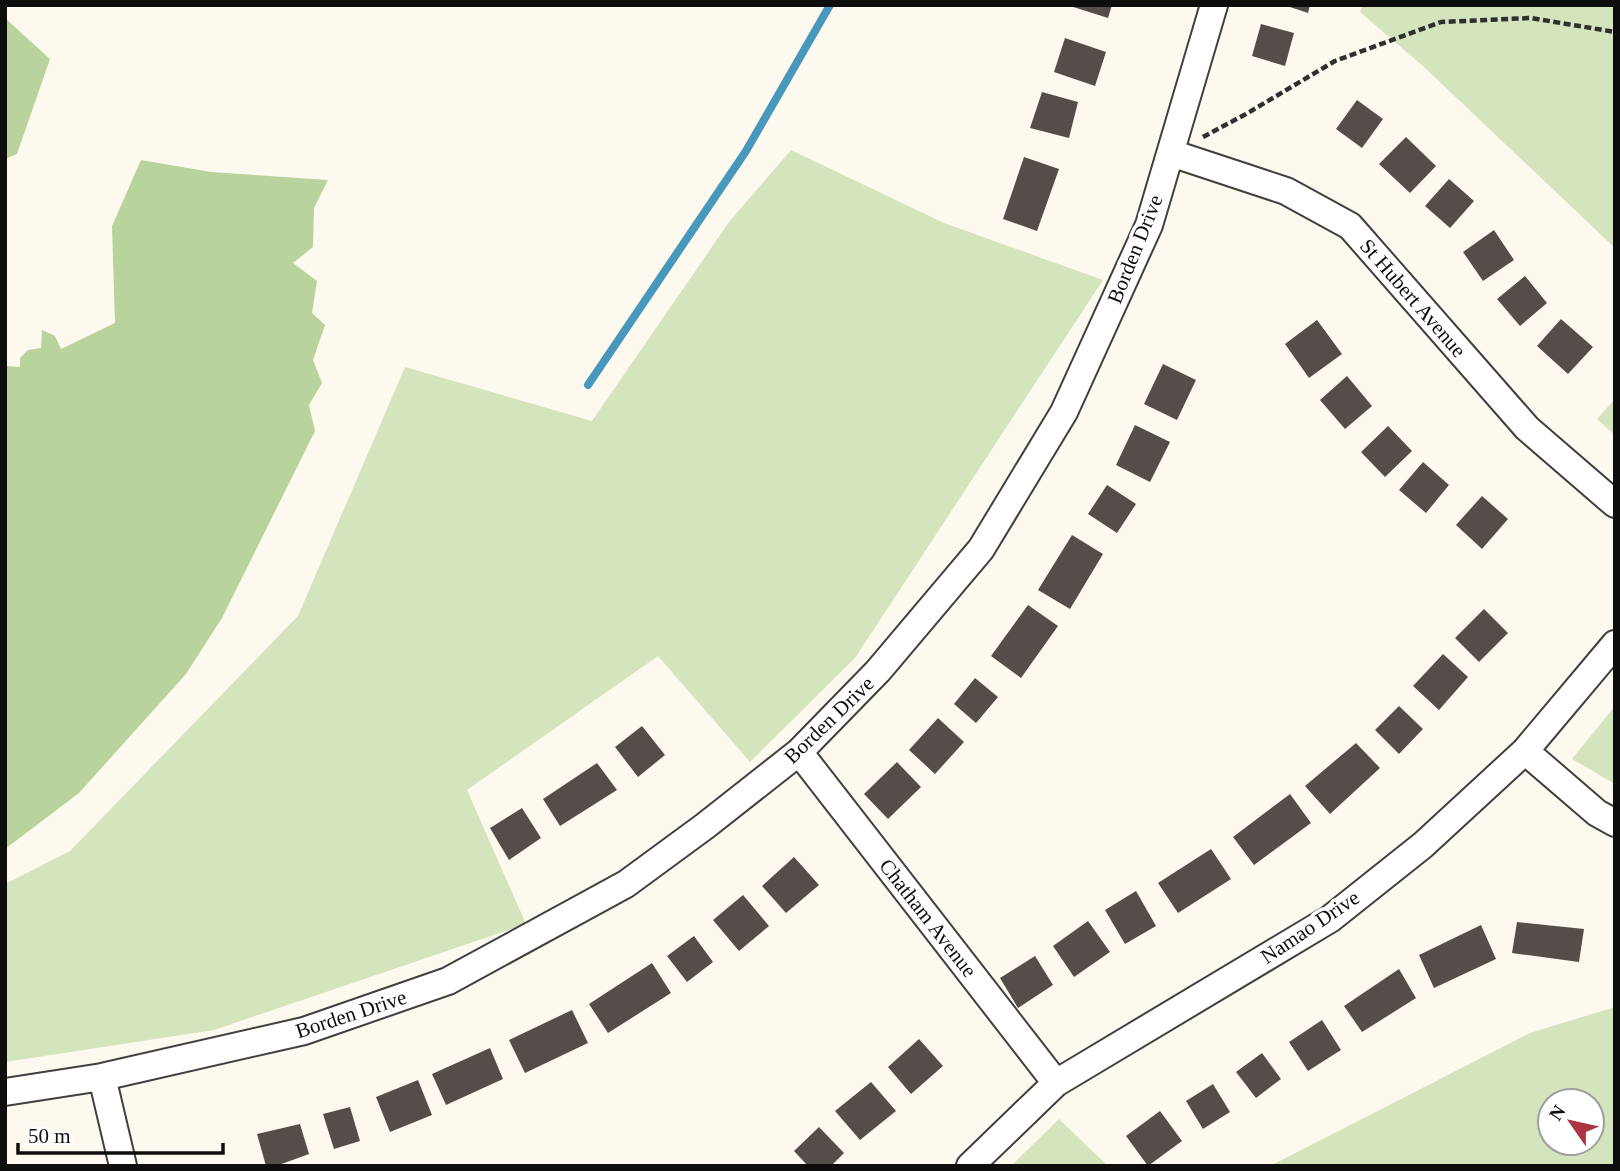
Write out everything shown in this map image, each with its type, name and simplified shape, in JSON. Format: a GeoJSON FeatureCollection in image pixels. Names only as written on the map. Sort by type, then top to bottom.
{"type":"FeatureCollection","features":[{"type":"Feature","properties":{"kind":"street","name":"Borden Drive"},"geometry":{"type":"LineString","coordinates":[[5,1092],[102,1077],[304,1031],[448,981],[626,884],[799,752],[878,671],[981,549],[1064,412],[1149,225],[1214,5]]}},
{"type":"Feature","properties":{"kind":"street","name":"St Hubert Avenue"},"geometry":{"type":"LineString","coordinates":[[1171,153],[1286,191],[1350,226],[1528,429],[1615,505]]}},
{"type":"Feature","properties":{"kind":"street","name":"Namao Drive"},"geometry":{"type":"LineString","coordinates":[[970,1166],[1056,1083],[1330,919],[1423,845],[1525,751],[1615,644]]}},
{"type":"Feature","properties":{"kind":"street"},"geometry":{"type":"LineString","coordinates":[[1525,751],[1597,813],[1615,822]]}},
{"type":"Feature","properties":{"kind":"street","name":"Chatham Avenue"},"geometry":{"type":"LineString","coordinates":[[799,752],[1056,1083]]}},
{"type":"Feature","properties":{"kind":"street"},"geometry":{"type":"LineString","coordinates":[[102,1077],[123,1166]]}},
{"type":"Feature","properties":{"kind":"path"},"geometry":{"type":"LineString","coordinates":[[1171,153],[1246,114],[1335,61],[1441,22],[1531,18],[1615,32]]}},
{"type":"Feature","properties":{"kind":"green space"},"geometry":{"type":"Polygon","coordinates":[[[1363,5],[1615,5],[1615,248],[1424,67],[1360,12],[1363,5]]]}},
{"type":"Feature","properties":{"kind":"green space"},"geometry":{"type":"Polygon","coordinates":[[[5,18],[50,59],[17,154],[5,159],[5,18]]]}},
{"type":"Feature","properties":{"kind":"green space"},"geometry":{"type":"Polygon","coordinates":[[[791,150],[944,223],[1103,280],[855,658],[750,762],[658,656],[467,790],[526,924],[214,1030],[5,1062],[5,884],[70,851],[298,616],[405,367],[592,421],[729,222],[791,150]]]}},
{"type":"Feature","properties":{"kind":"green space"},"geometry":{"type":"Polygon","coordinates":[[[141,160],[211,172],[328,180],[314,208],[313,247],[293,263],[317,281],[312,313],[325,325],[313,360],[322,383],[309,405],[315,431],[222,618],[186,674],[79,793],[5,849],[5,366],[20,367],[20,358],[28,350],[41,348],[42,330],[55,336],[61,349],[115,323],[112,226],[141,160]]]}},
{"type":"Feature","properties":{"kind":"green space"},"geometry":{"type":"Polygon","coordinates":[[[1615,399],[1615,435],[1597,419],[1615,399]]]}},
{"type":"Feature","properties":{"kind":"green space"},"geometry":{"type":"Polygon","coordinates":[[[1615,706],[1615,784],[1572,759],[1615,706]]]}},
{"type":"Feature","properties":{"kind":"green space"},"geometry":{"type":"Polygon","coordinates":[[[1615,1007],[1615,1166],[1270,1166],[1530,1033],[1615,1007]]]}},
{"type":"Feature","properties":{"kind":"green space"},"geometry":{"type":"Polygon","coordinates":[[[1059,1119],[1108,1166],[1011,1166],[1059,1119]]]}},
{"type":"Feature","properties":{"kind":"building"},"geometry":{"type":"Polygon","coordinates":[[[1067,5],[1112,5],[1108,18],[1067,5]]]}},
{"type":"Feature","properties":{"kind":"building"},"geometry":{"type":"Polygon","coordinates":[[[1284,5],[1310,5],[1308,13],[1284,5]]]}},
{"type":"Feature","properties":{"kind":"building"},"geometry":{"type":"Polygon","coordinates":[[[1261,24],[1294,33],[1285,66],[1252,56],[1261,24]]]}},
{"type":"Feature","properties":{"kind":"building"},"geometry":{"type":"Polygon","coordinates":[[[1065,38],[1106,52],[1095,86],[1054,72],[1065,38]]]}},
{"type":"Feature","properties":{"kind":"building"},"geometry":{"type":"Polygon","coordinates":[[[1042,92],[1078,102],[1069,138],[1030,128],[1042,92]]]}},
{"type":"Feature","properties":{"kind":"building"},"geometry":{"type":"Polygon","coordinates":[[[1357,100],[1383,119],[1362,148],[1336,129],[1357,100]]]}},
{"type":"Feature","properties":{"kind":"building"},"geometry":{"type":"Polygon","coordinates":[[[1406,137],[1436,166],[1410,193],[1379,164],[1406,137]]]}},
{"type":"Feature","properties":{"kind":"building"},"geometry":{"type":"Polygon","coordinates":[[[1024,157],[1059,169],[1037,231],[1003,219],[1024,157]]]}},
{"type":"Feature","properties":{"kind":"building"},"geometry":{"type":"Polygon","coordinates":[[[1449,179],[1474,201],[1450,228],[1425,206],[1449,179]]]}},
{"type":"Feature","properties":{"kind":"building"},"geometry":{"type":"Polygon","coordinates":[[[1494,230],[1514,260],[1483,281],[1463,252],[1494,230]]]}},
{"type":"Feature","properties":{"kind":"building"},"geometry":{"type":"Polygon","coordinates":[[[1525,276],[1547,303],[1520,326],[1497,299],[1525,276]]]}},
{"type":"Feature","properties":{"kind":"building"},"geometry":{"type":"Polygon","coordinates":[[[1561,319],[1593,347],[1568,374],[1537,346],[1561,319]]]}},
{"type":"Feature","properties":{"kind":"building"},"geometry":{"type":"Polygon","coordinates":[[[1317,320],[1342,354],[1309,378],[1285,344],[1317,320]]]}},
{"type":"Feature","properties":{"kind":"building"},"geometry":{"type":"Polygon","coordinates":[[[1163,364],[1196,380],[1177,420],[1144,404],[1163,364]]]}},
{"type":"Feature","properties":{"kind":"building"},"geometry":{"type":"Polygon","coordinates":[[[1347,376],[1372,406],[1345,429],[1320,400],[1347,376]]]}},
{"type":"Feature","properties":{"kind":"building"},"geometry":{"type":"Polygon","coordinates":[[[1135,425],[1170,442],[1150,482],[1116,465],[1135,425]]]}},
{"type":"Feature","properties":{"kind":"building"},"geometry":{"type":"Polygon","coordinates":[[[1388,426],[1412,451],[1385,477],[1361,452],[1388,426]]]}},
{"type":"Feature","properties":{"kind":"building"},"geometry":{"type":"Polygon","coordinates":[[[1423,462],[1449,485],[1426,513],[1399,490],[1423,462]]]}},
{"type":"Feature","properties":{"kind":"building"},"geometry":{"type":"Polygon","coordinates":[[[1107,485],[1136,504],[1117,533],[1088,514],[1107,485]]]}},
{"type":"Feature","properties":{"kind":"building"},"geometry":{"type":"Polygon","coordinates":[[[1482,496],[1508,519],[1482,549],[1456,525],[1482,496]]]}},
{"type":"Feature","properties":{"kind":"building"},"geometry":{"type":"Polygon","coordinates":[[[1072,535],[1103,554],[1070,609],[1038,590],[1072,535]]]}},
{"type":"Feature","properties":{"kind":"building"},"geometry":{"type":"Polygon","coordinates":[[[1028,605],[1058,626],[1021,678],[991,656],[1028,605]]]}},
{"type":"Feature","properties":{"kind":"building"},"geometry":{"type":"Polygon","coordinates":[[[1484,609],[1508,633],[1479,662],[1455,638],[1484,609]]]}},
{"type":"Feature","properties":{"kind":"building"},"geometry":{"type":"Polygon","coordinates":[[[1443,654],[1468,677],[1439,710],[1413,686],[1443,654]]]}},
{"type":"Feature","properties":{"kind":"building"},"geometry":{"type":"Polygon","coordinates":[[[975,678],[998,697],[976,723],[954,704],[975,678]]]}},
{"type":"Feature","properties":{"kind":"building"},"geometry":{"type":"Polygon","coordinates":[[[1399,706],[1423,729],[1399,754],[1375,730],[1399,706]]]}},
{"type":"Feature","properties":{"kind":"building"},"geometry":{"type":"Polygon","coordinates":[[[938,718],[964,742],[935,774],[909,750],[938,718]]]}},
{"type":"Feature","properties":{"kind":"building"},"geometry":{"type":"Polygon","coordinates":[[[642,726],[665,755],[638,777],[615,747],[642,726]]]}},
{"type":"Feature","properties":{"kind":"building"},"geometry":{"type":"Polygon","coordinates":[[[1356,743],[1380,768],[1330,814],[1305,786],[1356,743]]]}},
{"type":"Feature","properties":{"kind":"building"},"geometry":{"type":"Polygon","coordinates":[[[897,762],[921,787],[888,819],[864,794],[897,762]]]}},
{"type":"Feature","properties":{"kind":"building"},"geometry":{"type":"Polygon","coordinates":[[[597,763],[617,790],[560,826],[543,799],[597,763]]]}},
{"type":"Feature","properties":{"kind":"building"},"geometry":{"type":"Polygon","coordinates":[[[1290,794],[1311,823],[1254,865],[1233,837],[1290,794]]]}},
{"type":"Feature","properties":{"kind":"building"},"geometry":{"type":"Polygon","coordinates":[[[522,808],[541,838],[509,860],[490,828],[522,808]]]}},
{"type":"Feature","properties":{"kind":"building"},"geometry":{"type":"Polygon","coordinates":[[[1211,849],[1231,879],[1178,913],[1158,883],[1211,849]]]}},
{"type":"Feature","properties":{"kind":"building"},"geometry":{"type":"Polygon","coordinates":[[[794,857],[819,885],[786,913],[762,886],[794,857]]]}},
{"type":"Feature","properties":{"kind":"building"},"geometry":{"type":"Polygon","coordinates":[[[1136,891],[1156,926],[1125,944],[1105,910],[1136,891]]]}},
{"type":"Feature","properties":{"kind":"building"},"geometry":{"type":"Polygon","coordinates":[[[743,895],[769,926],[739,951],[713,920],[743,895]]]}},
{"type":"Feature","properties":{"kind":"building"},"geometry":{"type":"Polygon","coordinates":[[[1088,921],[1110,952],[1074,977],[1053,946],[1088,921]]]}},
{"type":"Feature","properties":{"kind":"building"},"geometry":{"type":"Polygon","coordinates":[[[1517,922],[1584,929],[1579,962],[1512,953],[1517,922]]]}},
{"type":"Feature","properties":{"kind":"building"},"geometry":{"type":"Polygon","coordinates":[[[1481,925],[1496,959],[1434,988],[1419,955],[1481,925]]]}},
{"type":"Feature","properties":{"kind":"building"},"geometry":{"type":"Polygon","coordinates":[[[694,936],[713,962],[687,982],[667,956],[694,936]]]}},
{"type":"Feature","properties":{"kind":"building"},"geometry":{"type":"Polygon","coordinates":[[[1035,956],[1053,985],[1018,1008],[1000,978],[1035,956]]]}},
{"type":"Feature","properties":{"kind":"building"},"geometry":{"type":"Polygon","coordinates":[[[652,963],[671,993],[608,1033],[589,1004],[652,963]]]}},
{"type":"Feature","properties":{"kind":"building"},"geometry":{"type":"Polygon","coordinates":[[[1399,969],[1416,998],[1362,1032],[1344,1006],[1399,969]]]}},
{"type":"Feature","properties":{"kind":"building"},"geometry":{"type":"Polygon","coordinates":[[[572,1010],[588,1043],[525,1073],[509,1040],[572,1010]]]}},
{"type":"Feature","properties":{"kind":"building"},"geometry":{"type":"Polygon","coordinates":[[[1322,1020],[1341,1050],[1308,1071],[1289,1042],[1322,1020]]]}},
{"type":"Feature","properties":{"kind":"building"},"geometry":{"type":"Polygon","coordinates":[[[919,1039],[943,1066],[911,1094],[888,1067],[919,1039]]]}},
{"type":"Feature","properties":{"kind":"building"},"geometry":{"type":"Polygon","coordinates":[[[490,1048],[503,1079],[446,1105],[432,1074],[490,1048]]]}},
{"type":"Feature","properties":{"kind":"building"},"geometry":{"type":"Polygon","coordinates":[[[1262,1053],[1281,1079],[1256,1098],[1236,1072],[1262,1053]]]}},
{"type":"Feature","properties":{"kind":"building"},"geometry":{"type":"Polygon","coordinates":[[[418,1080],[432,1115],[390,1132],[376,1097],[418,1080]]]}},
{"type":"Feature","properties":{"kind":"building"},"geometry":{"type":"Polygon","coordinates":[[[871,1082],[896,1111],[860,1140],[835,1111],[871,1082]]]}},
{"type":"Feature","properties":{"kind":"building"},"geometry":{"type":"Polygon","coordinates":[[[1213,1084],[1230,1112],[1203,1129],[1186,1101],[1213,1084]]]}},
{"type":"Feature","properties":{"kind":"building"},"geometry":{"type":"Polygon","coordinates":[[[350,1107],[360,1141],[334,1149],[323,1114],[350,1107]]]}},
{"type":"Feature","properties":{"kind":"building"},"geometry":{"type":"Polygon","coordinates":[[[1160,1111],[1182,1141],[1148,1166],[1126,1136],[1160,1111]]]}},
{"type":"Feature","properties":{"kind":"building"},"geometry":{"type":"Polygon","coordinates":[[[300,1124],[309,1154],[276,1166],[266,1166],[257,1134],[300,1124]]]}},
{"type":"Feature","properties":{"kind":"building"},"geometry":{"type":"Polygon","coordinates":[[[819,1127],[844,1153],[831,1166],[808,1166],[794,1151],[819,1127]]]}},
{"type":"Feature","properties":{"kind":"waterway"},"geometry":{"type":"LineString","coordinates":[[588,385],[746,151],[830,5]]}}]}
